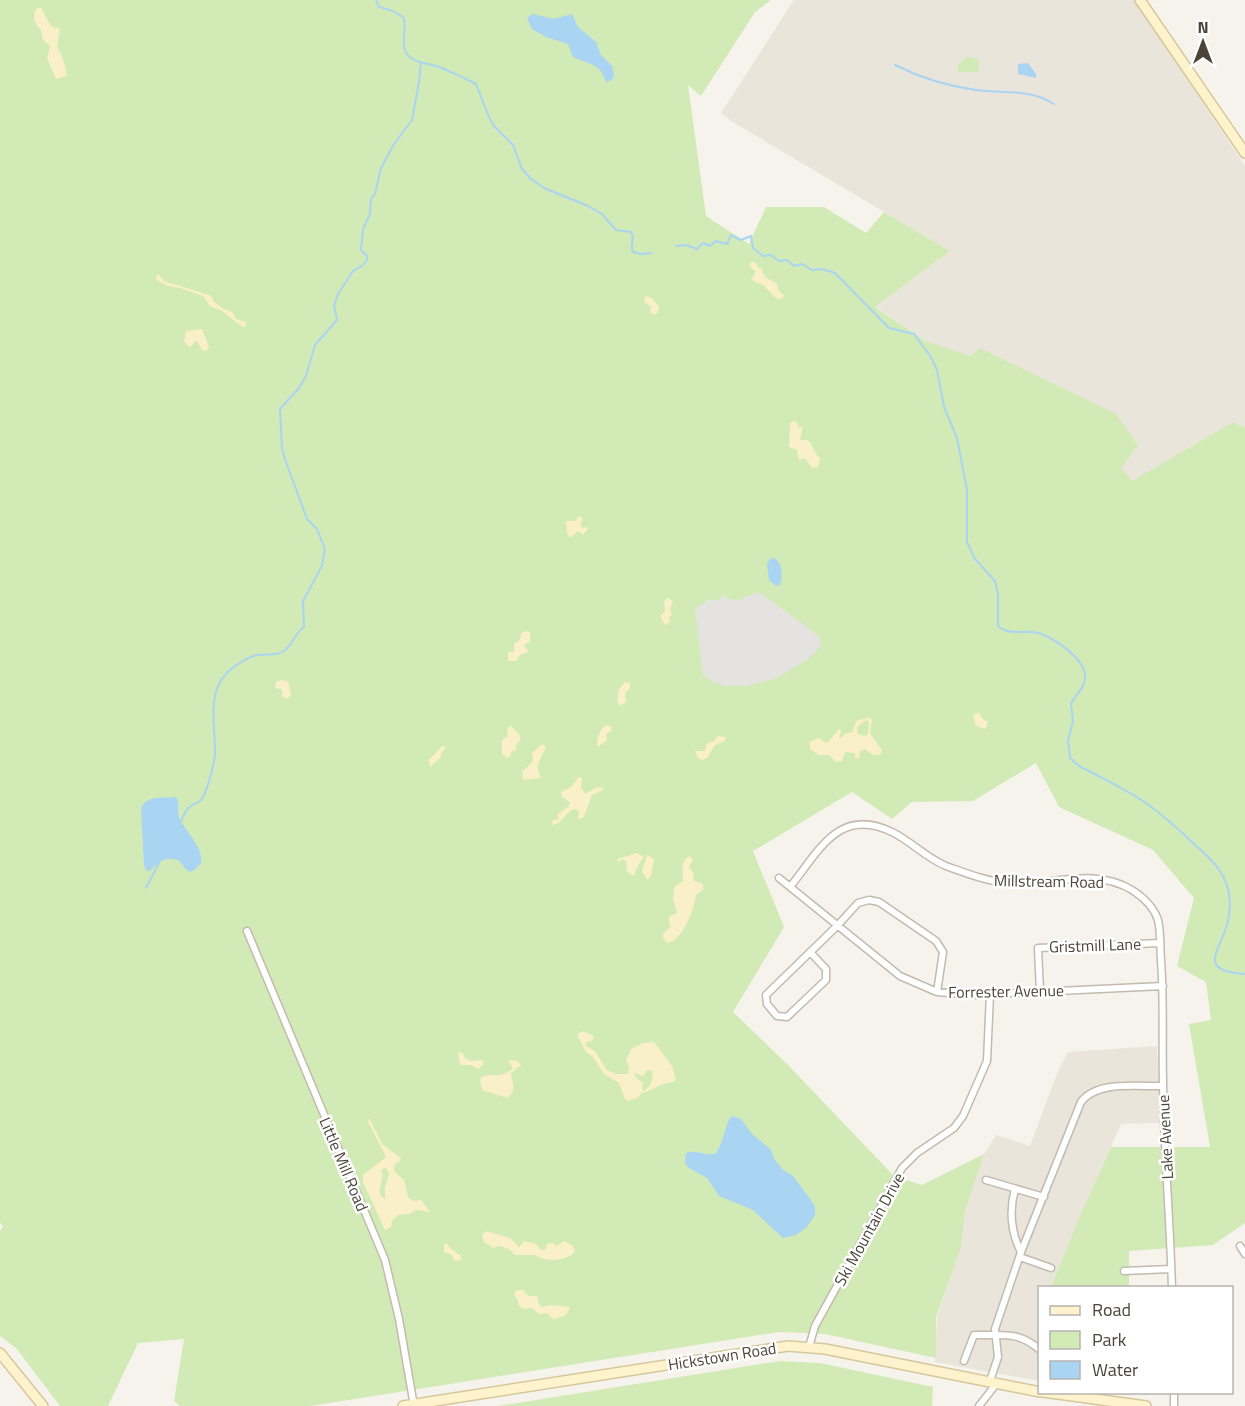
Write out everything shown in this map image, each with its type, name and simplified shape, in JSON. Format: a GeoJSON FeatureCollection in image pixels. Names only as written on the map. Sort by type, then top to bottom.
{"type":"FeatureCollection","features":[{"type":"Feature","properties":{"kind":"street"},"geometry":{"type":"LineString","coordinates":[[1140,0],[1245,153]]}},
{"type":"Feature","properties":{"kind":"street","name":"Millstream Road"},"geometry":{"type":"LineString","coordinates":[[790,887],[832,835],[854,824],[873,825],[893,832],[938,862],[983,879],[1008,884],[1062,879],[1114,882],[1132,890],[1150,905],[1158,920],[1163,986]]}},
{"type":"Feature","properties":{"kind":"street","name":"Forrester Avenue"},"geometry":{"type":"LineString","coordinates":[[779,878],[900,976],[937,992],[973,995],[1163,986]]}},
{"type":"Feature","properties":{"kind":"street"},"geometry":{"type":"LineString","coordinates":[[810,952],[826,969],[826,980],[787,1017],[777,1016],[767,1004],[766,995],[858,903],[869,900],[879,902],[936,941],[943,952],[937,992]]}},
{"type":"Feature","properties":{"kind":"street","name":"Little Mill Road"},"geometry":{"type":"LineString","coordinates":[[247,931],[385,1260],[399,1319],[414,1405]]}},
{"type":"Feature","properties":{"kind":"street","name":"Gristmill Lane"},"geometry":{"type":"LineString","coordinates":[[1040,992],[1038,948],[1160,943]]}},
{"type":"Feature","properties":{"kind":"street","name":"Lake Avenue"},"geometry":{"type":"LineString","coordinates":[[1163,986],[1163,1086],[1172,1286]]}},
{"type":"Feature","properties":{"kind":"street","name":"Ski Mountain Drive"},"geometry":{"type":"LineString","coordinates":[[810,1347],[815,1326],[902,1168],[917,1153],[954,1128],[966,1110],[987,1061],[990,994]]}},
{"type":"Feature","properties":{"kind":"street"},"geometry":{"type":"LineString","coordinates":[[979,1406],[994,1382],[998,1357],[995,1329],[1020,1255],[1081,1102],[1085,1096],[1104,1088],[1163,1086]]}},
{"type":"Feature","properties":{"kind":"street"},"geometry":{"type":"LineString","coordinates":[[986,1180],[1044,1197]]}},
{"type":"Feature","properties":{"kind":"street"},"geometry":{"type":"LineString","coordinates":[[1015,1189],[1011,1206],[1020,1255]]}},
{"type":"Feature","properties":{"kind":"street"},"geometry":{"type":"LineString","coordinates":[[1240,1246],[1245,1254]]}},
{"type":"Feature","properties":{"kind":"street"},"geometry":{"type":"LineString","coordinates":[[1020,1255],[1051,1268]]}},
{"type":"Feature","properties":{"kind":"street"},"geometry":{"type":"LineString","coordinates":[[1124,1271],[1171,1269]]}},
{"type":"Feature","properties":{"kind":"street"},"geometry":{"type":"LineString","coordinates":[[964,1361],[972,1336],[1019,1336],[1027,1339],[1038,1348]]}},
{"type":"Feature","properties":{"kind":"street","name":"Hickstown Road"},"geometry":{"type":"LineString","coordinates":[[403,1406],[775,1347],[810,1347],[1038,1391]]}},
{"type":"Feature","properties":{"kind":"street"},"geometry":{"type":"LineString","coordinates":[[0,1353],[43,1406]]}},
{"type":"Feature","properties":{"kind":"street","name":"Hickstown Road"},"geometry":{"type":"LineString","coordinates":[[1056,1394],[1146,1406]]}},
{"type":"Feature","properties":{"kind":"shaded area"},"geometry":{"type":"Polygon","coordinates":[[[794,0],[1134,0],[1245,166],[1245,427],[1233,422],[1126,485],[971,356],[926,341],[875,306],[950,251],[721,113],[794,0]]]}},
{"type":"Feature","properties":{"kind":"shaded area"},"geometry":{"type":"Polygon","coordinates":[[[759,592],[814,632],[821,639],[820,647],[808,659],[777,678],[747,686],[725,686],[715,683],[703,675],[695,609],[708,600],[719,600],[723,595],[729,599],[738,600],[759,592]]]}},
{"type":"Feature","properties":{"kind":"shaded area"},"geometry":{"type":"Polygon","coordinates":[[[1157,1046],[1160,1123],[1121,1124],[1051,1286],[1038,1286],[1038,1381],[935,1362],[937,1316],[961,1248],[965,1211],[984,1154],[996,1135],[1030,1146],[1058,1071],[1068,1052],[1157,1046]]]}},
{"type":"Feature","properties":{"kind":"green space"},"geometry":{"type":"Polygon","coordinates":[[[0,0],[771,0],[755,12],[701,96],[688,85],[706,216],[749,244],[766,207],[824,207],[866,233],[884,212],[950,251],[875,307],[926,341],[971,356],[980,348],[1116,414],[1138,445],[1121,468],[1132,481],[1233,422],[1245,427],[1245,1223],[1213,1245],[1129,1251],[1129,1286],[1051,1286],[1111,1147],[1210,1147],[1189,1024],[1211,1020],[1206,982],[1177,966],[1194,898],[1153,850],[1059,807],[1036,763],[973,801],[912,802],[892,819],[852,792],[753,851],[784,927],[733,1012],[788,1065],[894,1176],[922,1185],[984,1154],[965,1211],[961,1248],[936,1317],[936,1358],[825,1334],[779,1332],[310,1406],[180,1406],[174,1401],[184,1339],[138,1343],[108,1406],[60,1406],[16,1348],[0,1336],[0,1231],[3,1226],[0,1223],[0,0]]]}},
{"type":"Feature","properties":{"kind":"green space"},"geometry":{"type":"Polygon","coordinates":[[[967,57],[979,59],[979,71],[958,72],[958,64],[967,57]]]}},
{"type":"Feature","properties":{"kind":"green space"},"geometry":{"type":"Polygon","coordinates":[[[780,1361],[820,1363],[933,1387],[932,1406],[498,1406],[780,1361]]]}},
{"type":"Feature","properties":{"kind":"sand"},"geometry":{"type":"Polygon","coordinates":[[[37,8],[41,8],[51,26],[60,29],[57,47],[64,61],[67,76],[56,79],[47,58],[50,46],[43,40],[41,30],[34,20],[37,8]]]}},
{"type":"Feature","properties":{"kind":"sand"},"geometry":{"type":"Polygon","coordinates":[[[751,262],[755,262],[765,277],[777,284],[778,290],[784,295],[783,298],[777,299],[763,285],[751,280],[756,271],[749,266],[751,262]]]}},
{"type":"Feature","properties":{"kind":"sand"},"geometry":{"type":"Polygon","coordinates":[[[157,275],[164,281],[209,295],[213,301],[232,312],[236,319],[246,322],[246,326],[243,327],[222,311],[210,306],[203,296],[168,286],[156,280],[157,275]]]}},
{"type":"Feature","properties":{"kind":"sand"},"geometry":{"type":"Polygon","coordinates":[[[647,296],[653,299],[659,307],[655,315],[651,313],[650,306],[644,302],[647,296]]]}},
{"type":"Feature","properties":{"kind":"sand"},"geometry":{"type":"Polygon","coordinates":[[[202,329],[209,347],[207,351],[202,350],[197,341],[190,348],[184,341],[186,331],[202,329]]]}},
{"type":"Feature","properties":{"kind":"sand"},"geometry":{"type":"Polygon","coordinates":[[[792,421],[797,422],[799,428],[803,426],[800,440],[807,440],[811,444],[820,458],[818,467],[812,468],[805,458],[799,460],[797,450],[789,447],[792,421]]]}},
{"type":"Feature","properties":{"kind":"sand"},"geometry":{"type":"Polygon","coordinates":[[[579,516],[583,518],[580,525],[582,528],[587,527],[588,529],[583,535],[578,531],[570,538],[566,521],[575,521],[579,516]]]}},
{"type":"Feature","properties":{"kind":"sand"},"geometry":{"type":"Polygon","coordinates":[[[668,598],[673,601],[670,609],[672,615],[668,618],[671,621],[665,625],[660,616],[665,611],[664,601],[668,598]]]}},
{"type":"Feature","properties":{"kind":"sand"},"geometry":{"type":"Polygon","coordinates":[[[525,631],[530,632],[530,642],[524,646],[528,652],[520,655],[516,661],[508,661],[508,652],[514,652],[514,644],[520,640],[521,634],[525,631]]]}},
{"type":"Feature","properties":{"kind":"sand"},"geometry":{"type":"Polygon","coordinates":[[[282,680],[288,682],[290,691],[291,696],[286,699],[282,696],[282,689],[275,688],[276,682],[282,680]]]}},
{"type":"Feature","properties":{"kind":"sand"},"geometry":{"type":"Polygon","coordinates":[[[625,682],[630,683],[630,688],[625,693],[626,702],[620,706],[617,701],[619,689],[625,682]]]}},
{"type":"Feature","properties":{"kind":"sand"},"geometry":{"type":"Polygon","coordinates":[[[976,713],[988,722],[986,729],[976,726],[973,715],[976,713]]]}},
{"type":"Feature","properties":{"kind":"sand"},"geometry":{"type":"Polygon","coordinates":[[[869,718],[872,720],[870,733],[882,750],[881,755],[873,755],[865,749],[860,751],[859,758],[855,758],[855,753],[845,752],[842,761],[836,762],[829,755],[819,755],[810,749],[809,742],[819,738],[826,743],[840,728],[839,737],[842,738],[844,734],[852,732],[857,720],[869,718]],[[866,720],[857,727],[858,734],[864,736],[868,734],[869,722],[866,720]]]}},
{"type":"Feature","properties":{"kind":"sand"},"geometry":{"type":"Polygon","coordinates":[[[606,725],[611,726],[612,730],[606,734],[607,740],[598,747],[599,735],[606,725]]]}},
{"type":"Feature","properties":{"kind":"sand"},"geometry":{"type":"Polygon","coordinates":[[[511,726],[519,734],[521,740],[516,745],[516,750],[511,752],[510,757],[507,758],[502,754],[502,740],[508,736],[507,728],[511,726]]]}},
{"type":"Feature","properties":{"kind":"sand"},"geometry":{"type":"Polygon","coordinates":[[[718,736],[726,737],[725,741],[715,745],[707,758],[703,760],[698,758],[695,751],[705,751],[707,743],[713,742],[718,736]]]}},
{"type":"Feature","properties":{"kind":"sand"},"geometry":{"type":"Polygon","coordinates":[[[542,744],[546,747],[537,766],[541,778],[524,780],[523,771],[533,761],[532,753],[542,744]]]}},
{"type":"Feature","properties":{"kind":"sand"},"geometry":{"type":"Polygon","coordinates":[[[442,746],[446,747],[441,757],[430,767],[429,760],[442,746]]]}},
{"type":"Feature","properties":{"kind":"sand"},"geometry":{"type":"Polygon","coordinates":[[[579,777],[582,778],[581,787],[585,794],[597,787],[605,789],[592,795],[584,817],[578,819],[579,811],[574,809],[559,823],[552,825],[553,820],[558,820],[558,814],[569,806],[570,802],[562,797],[561,792],[571,787],[579,777]]]}},
{"type":"Feature","properties":{"kind":"sand"},"geometry":{"type":"Polygon","coordinates":[[[637,853],[644,857],[634,876],[627,872],[626,861],[622,859],[618,863],[617,859],[637,853]]]}},
{"type":"Feature","properties":{"kind":"sand"},"geometry":{"type":"Polygon","coordinates":[[[647,855],[654,859],[651,876],[647,880],[642,871],[647,855]]]}},
{"type":"Feature","properties":{"kind":"sand"},"geometry":{"type":"Polygon","coordinates":[[[689,856],[693,860],[689,867],[693,872],[694,881],[703,884],[703,890],[696,895],[683,931],[673,941],[667,943],[663,934],[671,926],[669,917],[677,913],[673,899],[674,887],[683,881],[683,864],[689,856]]]}},
{"type":"Feature","properties":{"kind":"sand"},"geometry":{"type":"Polygon","coordinates":[[[583,1031],[594,1036],[592,1041],[586,1042],[586,1046],[595,1051],[607,1070],[616,1074],[628,1074],[629,1066],[626,1061],[631,1049],[643,1043],[654,1042],[672,1066],[676,1079],[674,1082],[665,1083],[628,1101],[619,1083],[604,1074],[593,1057],[586,1052],[577,1034],[583,1031]],[[647,1070],[643,1076],[634,1073],[642,1082],[643,1091],[651,1082],[652,1071],[647,1070]]]}},
{"type":"Feature","properties":{"kind":"sand"},"geometry":{"type":"Polygon","coordinates":[[[458,1052],[463,1053],[465,1058],[471,1061],[482,1060],[484,1064],[478,1069],[471,1065],[460,1065],[458,1052]]]}},
{"type":"Feature","properties":{"kind":"sand"},"geometry":{"type":"Polygon","coordinates":[[[508,1060],[517,1061],[521,1065],[511,1073],[513,1089],[511,1095],[508,1098],[482,1090],[480,1079],[483,1076],[502,1074],[513,1068],[508,1060]]]}},
{"type":"Feature","properties":{"kind":"sand"},"geometry":{"type":"Polygon","coordinates":[[[369,1118],[383,1145],[401,1158],[395,1164],[394,1171],[404,1180],[408,1197],[413,1201],[421,1200],[430,1212],[416,1210],[410,1214],[398,1215],[392,1221],[391,1227],[385,1230],[363,1182],[363,1175],[386,1157],[368,1122],[369,1118]],[[386,1168],[381,1170],[380,1195],[385,1199],[385,1188],[389,1174],[386,1168]]]}},
{"type":"Feature","properties":{"kind":"sand"},"geometry":{"type":"Polygon","coordinates":[[[486,1231],[510,1238],[519,1247],[524,1241],[536,1244],[540,1249],[545,1250],[547,1244],[552,1243],[557,1246],[564,1241],[573,1246],[575,1251],[572,1255],[556,1260],[544,1259],[535,1255],[515,1255],[509,1249],[499,1246],[494,1248],[484,1242],[482,1235],[486,1231]]]}},
{"type":"Feature","properties":{"kind":"sand"},"geometry":{"type":"Polygon","coordinates":[[[444,1244],[448,1244],[461,1256],[461,1260],[455,1261],[451,1254],[444,1252],[444,1244]]]}},
{"type":"Feature","properties":{"kind":"sand"},"geometry":{"type":"Polygon","coordinates":[[[516,1290],[523,1290],[529,1296],[537,1296],[542,1307],[552,1305],[569,1307],[569,1310],[565,1316],[553,1319],[547,1313],[539,1314],[532,1308],[523,1308],[518,1305],[518,1300],[514,1295],[516,1290]]]}},
{"type":"Feature","properties":{"kind":"water"},"geometry":{"type":"Polygon","coordinates":[[[533,14],[554,19],[572,14],[578,27],[596,42],[601,55],[612,66],[614,74],[612,80],[606,82],[597,67],[573,57],[568,44],[546,37],[532,29],[527,18],[533,14]]]}},
{"type":"Feature","properties":{"kind":"water"},"geometry":{"type":"Polygon","coordinates":[[[1028,63],[1036,74],[1036,78],[1018,74],[1018,64],[1028,63]]]}},
{"type":"Feature","properties":{"kind":"water"},"geometry":{"type":"Polygon","coordinates":[[[774,558],[781,567],[782,574],[780,585],[776,586],[769,580],[767,564],[770,559],[774,558]]]}},
{"type":"Feature","properties":{"kind":"water"},"geometry":{"type":"Polygon","coordinates":[[[176,797],[180,820],[198,846],[201,863],[191,872],[178,860],[169,859],[147,871],[144,866],[141,808],[152,799],[176,797]]]}},
{"type":"Feature","properties":{"kind":"water"},"geometry":{"type":"Polygon","coordinates":[[[732,1116],[741,1119],[751,1133],[771,1150],[775,1160],[783,1170],[793,1176],[815,1207],[815,1215],[806,1228],[796,1235],[783,1238],[753,1210],[719,1196],[707,1178],[689,1168],[685,1163],[686,1153],[715,1154],[732,1116]]]}},
{"type":"Feature","properties":{"kind":"waterway"},"geometry":{"type":"LineString","coordinates":[[376,0],[379,7],[403,17],[404,46],[411,58],[442,68],[476,84],[494,126],[513,145],[522,169],[531,179],[544,188],[602,214],[616,230],[631,232],[633,252],[651,253]]}},
{"type":"Feature","properties":{"kind":"waterway"},"geometry":{"type":"LineString","coordinates":[[181,821],[188,809],[202,799],[210,778],[215,755],[214,702],[220,682],[232,668],[249,658],[284,651],[304,627],[303,601],[322,566],[325,549],[317,529],[307,519],[285,459],[282,449],[280,409],[299,388],[306,376],[315,345],[337,320],[334,305],[338,294],[353,271],[367,260],[367,256],[361,250],[363,229],[370,214],[371,199],[375,194],[381,168],[394,144],[412,120],[421,62]]}},
{"type":"Feature","properties":{"kind":"waterway"},"geometry":{"type":"LineString","coordinates":[[895,65],[944,84],[976,90],[1025,94],[1054,104]]}},
{"type":"Feature","properties":{"kind":"waterway"},"geometry":{"type":"LineString","coordinates":[[676,246],[686,245],[697,249],[703,243],[710,246],[716,241],[727,244],[731,235],[741,240],[751,236],[753,248],[763,256],[771,255],[779,261],[787,260],[794,266],[802,264],[812,270],[822,269],[835,273],[889,328],[914,334],[931,357],[937,370],[944,407],[957,438],[967,490],[967,542],[975,559],[995,581],[998,595],[998,626],[1010,632],[1033,632],[1048,637],[1073,654],[1079,661],[1085,680],[1071,704],[1073,721],[1068,741],[1070,758],[1079,766],[1150,806],[1181,831],[1217,867],[1225,881],[1230,904],[1228,921],[1215,957],[1216,963],[1220,968],[1229,972],[1245,974]]}},
{"type":"Feature","properties":{"kind":"waterway"},"geometry":{"type":"LineString","coordinates":[[146,888],[160,861]]}}]}
